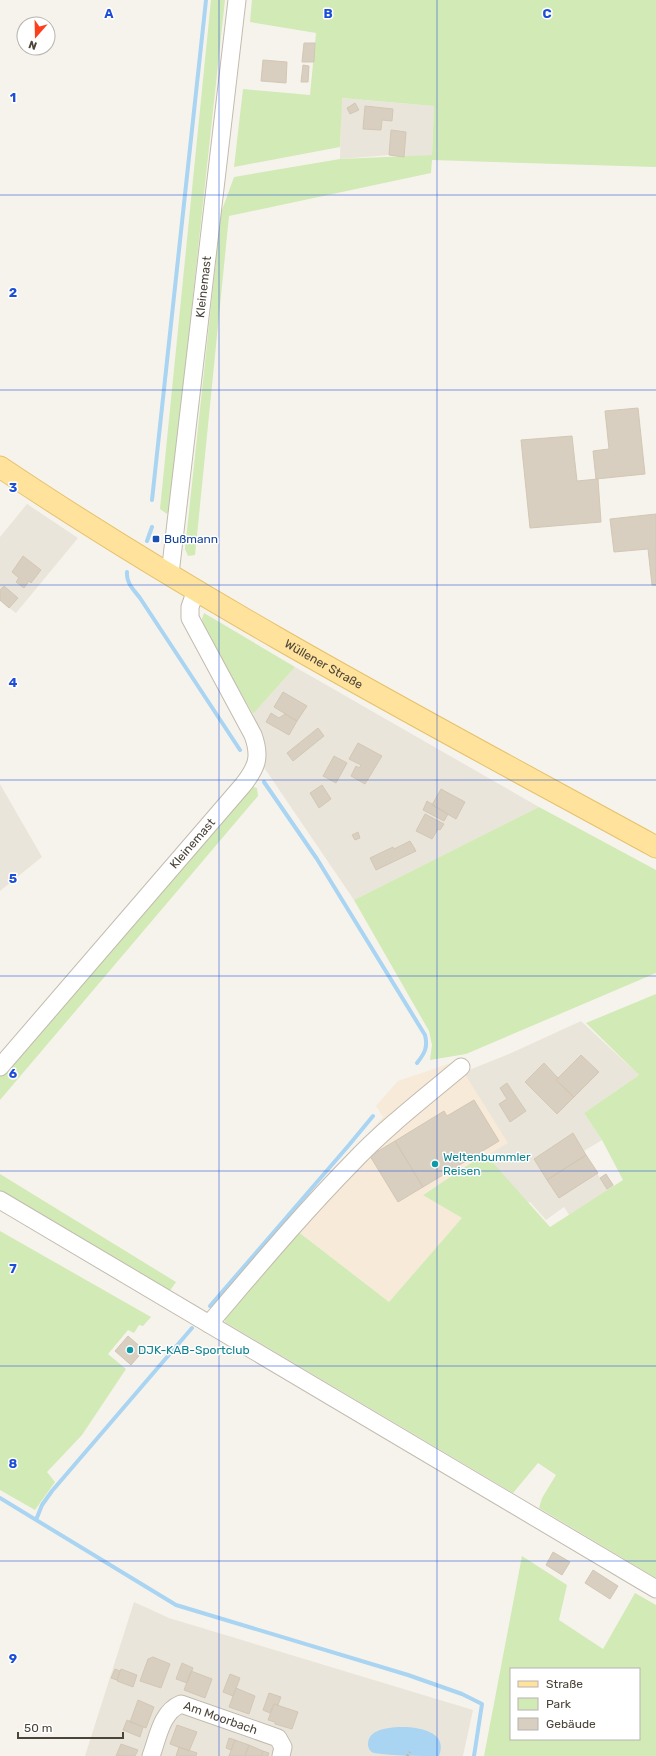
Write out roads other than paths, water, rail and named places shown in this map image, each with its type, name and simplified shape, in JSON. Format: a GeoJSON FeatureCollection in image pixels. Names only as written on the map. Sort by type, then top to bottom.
{"type":"FeatureCollection","features":[{"type":"Feature","properties":{"kind":"main road","name":"Wüllener Straße"},"geometry":{"type":"LineString","coordinates":[[0,467],[90,526],[328,667],[656,847]]}},
{"type":"Feature","properties":{"kind":"street","name":"Kleinemast"},"geometry":{"type":"LineString","coordinates":[[170,574],[237,0]]}},
{"type":"Feature","properties":{"kind":"street","name":"Kleinemast"},"geometry":{"type":"LineString","coordinates":[[0,1067],[243,785],[256,766],[257,746],[254,735],[190,618],[190,608],[196,590]]}},
{"type":"Feature","properties":{"kind":"street"},"geometry":{"type":"LineString","coordinates":[[209,1324],[286,1235],[352,1163],[384,1132],[461,1067]]}},
{"type":"Feature","properties":{"kind":"street"},"geometry":{"type":"LineString","coordinates":[[0,1200],[656,1589]]}},
{"type":"Feature","properties":{"kind":"street","name":"Am Moorbach"},"geometry":{"type":"LineString","coordinates":[[151,1756],[166,1715],[173,1708],[181,1704],[278,1738],[283,1747],[281,1756]]}},
{"type":"Feature","properties":{"kind":"water"},"geometry":{"type":"Polygon","coordinates":[[[406,1727],[426,1731],[437,1737],[441,1748],[439,1756],[390,1755],[371,1752],[368,1744],[369,1738],[372,1734],[383,1729],[406,1727]]]}},
{"type":"Feature","properties":{"kind":"waterway"},"geometry":{"type":"LineString","coordinates":[[152,500],[206,0]]}},
{"type":"Feature","properties":{"kind":"waterway"},"geometry":{"type":"LineString","coordinates":[[147,541],[152,527]]}},
{"type":"Feature","properties":{"kind":"waterway"},"geometry":{"type":"LineString","coordinates":[[127,572],[130,586],[140,598],[240,750]]}},
{"type":"Feature","properties":{"kind":"waterway"},"geometry":{"type":"LineString","coordinates":[[264,782],[317,859],[425,1035],[425,1050],[417,1063]]}},
{"type":"Feature","properties":{"kind":"waterway"},"geometry":{"type":"LineString","coordinates":[[210,1306],[373,1116]]}},
{"type":"Feature","properties":{"kind":"waterway"},"geometry":{"type":"LineString","coordinates":[[36,1520],[42,1505],[52,1491],[192,1328]]}},
{"type":"Feature","properties":{"kind":"waterway"},"geometry":{"type":"LineString","coordinates":[[0,1498],[176,1605],[408,1675],[462,1694],[482,1704],[474,1756]]}},
{"type":"Feature","properties":{"kind":"place","name":"Bußmann"},"geometry":{"type":"Point","coordinates":[156,539]}},
{"type":"Feature","properties":{"kind":"place","name":"Weltenbummler Reisen"},"geometry":{"type":"Point","coordinates":[435,1164]}},
{"type":"Feature","properties":{"kind":"place","name":"DJK-KAB-Sportclub"},"geometry":{"type":"Point","coordinates":[130,1350]}}]}
